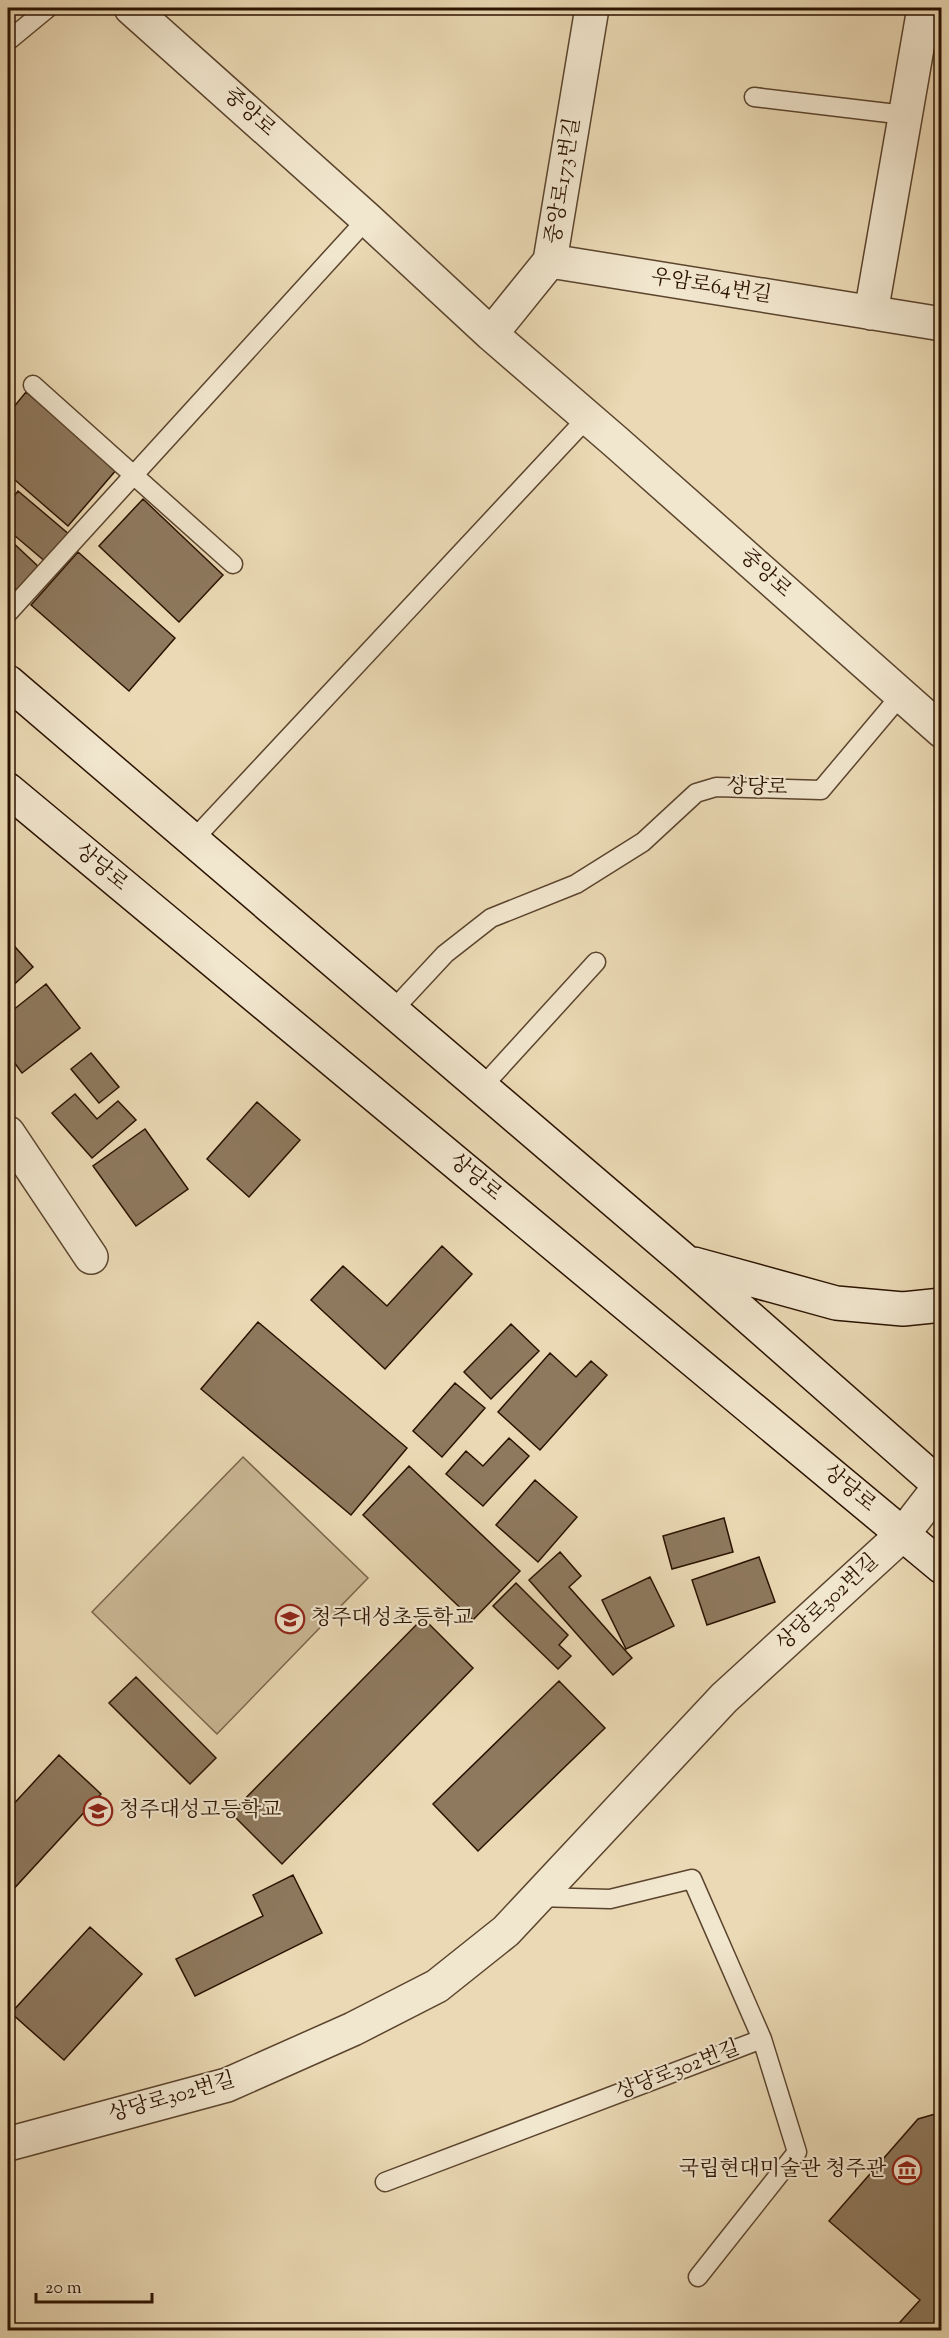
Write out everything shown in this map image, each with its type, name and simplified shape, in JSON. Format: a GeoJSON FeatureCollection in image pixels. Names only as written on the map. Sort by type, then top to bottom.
{"type":"FeatureCollection","features":[{"type":"Feature","properties":{"kind":"street","name":"중앙로"},"geometry":{"type":"LineString","coordinates":[[131,8],[367,219],[491,334],[942,731]]}},
{"type":"Feature","properties":{"kind":"street","name":"중앙로173번길"},"geometry":{"type":"LineString","coordinates":[[491,334],[550,261],[592,8]]}},
{"type":"Feature","properties":{"kind":"street"},"geometry":{"type":"LineString","coordinates":[[871,313],[923,14]]}},
{"type":"Feature","properties":{"kind":"street","name":"우암로64번길"},"geometry":{"type":"LineString","coordinates":[[550,261],[942,324]]}},
{"type":"Feature","properties":{"kind":"street"},"geometry":{"type":"LineString","coordinates":[[8,682],[686,1262],[941,1486]]}},
{"type":"Feature","properties":{"kind":"street","name":"상당로"},"geometry":{"type":"LineString","coordinates":[[8,790],[942,1567]]}},
{"type":"Feature","properties":{"kind":"street"},"geometry":{"type":"LineString","coordinates":[[8,1134],[90,1257]]}},
{"type":"Feature","properties":{"kind":"street"},"geometry":{"type":"LineString","coordinates":[[686,1262],[836,1303],[903,1309],[942,1305]]}},
{"type":"Feature","properties":{"kind":"street","name":"상당로302번길"},"geometry":{"type":"LineString","coordinates":[[8,2144],[227,2085],[353,2029],[437,1986],[506,1931],[724,1698],[903,1534],[941,1486]]}},
{"type":"Feature","properties":{"kind":"lane"},"geometry":{"type":"LineString","coordinates":[[8,41],[48,8]]}},
{"type":"Feature","properties":{"kind":"lane"},"geometry":{"type":"LineString","coordinates":[[754,98],[905,115]]}},
{"type":"Feature","properties":{"kind":"lane"},"geometry":{"type":"LineString","coordinates":[[8,613],[367,219]]}},
{"type":"Feature","properties":{"kind":"lane"},"geometry":{"type":"LineString","coordinates":[[33,386],[233,564]]}},
{"type":"Feature","properties":{"kind":"lane"},"geometry":{"type":"LineString","coordinates":[[193,840],[587,418]]}},
{"type":"Feature","properties":{"kind":"lane","name":"상당로"},"geometry":{"type":"LineString","coordinates":[[392,1011],[445,954],[490,918],[576,884],[643,842],[696,793],[716,787],[821,790],[901,695]]}},
{"type":"Feature","properties":{"kind":"lane"},"geometry":{"type":"LineString","coordinates":[[482,1087],[596,963]]}},
{"type":"Feature","properties":{"kind":"lane","name":"상당로302번길"},"geometry":{"type":"LineString","coordinates":[[385,2182],[762,2039],[692,1879],[610,1899],[536,1897]]}},
{"type":"Feature","properties":{"kind":"lane"},"geometry":{"type":"LineString","coordinates":[[698,2277],[797,2152],[762,2039]]}},
{"type":"Feature","properties":{"kind":"shaded area"},"geometry":{"type":"Polygon","coordinates":[[[243,1457],[368,1578],[217,1734],[92,1612],[243,1457]]]}},
{"type":"Feature","properties":{"kind":"building"},"geometry":{"type":"Polygon","coordinates":[[[26,392],[117,469],[68,526],[8,474],[8,414],[26,392]]]}},
{"type":"Feature","properties":{"kind":"building"},"geometry":{"type":"Polygon","coordinates":[[[18,491],[70,535],[47,563],[8,530],[8,504],[18,491]]]}},
{"type":"Feature","properties":{"kind":"building"},"geometry":{"type":"Polygon","coordinates":[[[143,499],[223,575],[179,622],[99,546],[143,499]]]}},
{"type":"Feature","properties":{"kind":"building"},"geometry":{"type":"Polygon","coordinates":[[[8,538],[42,570],[19,593],[8,582],[8,538]]]}},
{"type":"Feature","properties":{"kind":"building"},"geometry":{"type":"Polygon","coordinates":[[[78,552],[175,638],[129,691],[31,605],[78,552]]]}},
{"type":"Feature","properties":{"kind":"building"},"geometry":{"type":"Polygon","coordinates":[[[8,939],[33,967],[8,990],[8,939]]]}},
{"type":"Feature","properties":{"kind":"building"},"geometry":{"type":"Polygon","coordinates":[[[46,984],[80,1028],[22,1073],[8,1054],[8,1014],[46,984]]]}},
{"type":"Feature","properties":{"kind":"building"},"geometry":{"type":"Polygon","coordinates":[[[91,1053],[119,1087],[99,1103],[71,1069],[91,1053]]]}},
{"type":"Feature","properties":{"kind":"building"},"geometry":{"type":"Polygon","coordinates":[[[75,1094],[97,1119],[118,1101],[136,1120],[92,1158],[52,1113],[75,1094]]]}},
{"type":"Feature","properties":{"kind":"building"},"geometry":{"type":"Polygon","coordinates":[[[257,1102],[300,1140],[249,1197],[207,1159],[257,1102]]]}},
{"type":"Feature","properties":{"kind":"building"},"geometry":{"type":"Polygon","coordinates":[[[145,1129],[188,1189],[136,1226],[93,1166],[145,1129]]]}},
{"type":"Feature","properties":{"kind":"building"},"geometry":{"type":"Polygon","coordinates":[[[442,1246],[472,1274],[385,1369],[311,1300],[343,1266],[387,1306],[442,1246]]]}},
{"type":"Feature","properties":{"kind":"building"},"geometry":{"type":"Polygon","coordinates":[[[258,1322],[407,1448],[351,1515],[201,1389],[258,1322]]]}},
{"type":"Feature","properties":{"kind":"building"},"geometry":{"type":"Polygon","coordinates":[[[511,1324],[539,1351],[491,1399],[464,1372],[511,1324]]]}},
{"type":"Feature","properties":{"kind":"building"},"geometry":{"type":"Polygon","coordinates":[[[550,1353],[576,1377],[591,1361],[607,1375],[540,1450],[498,1412],[550,1353]]]}},
{"type":"Feature","properties":{"kind":"building"},"geometry":{"type":"Polygon","coordinates":[[[455,1383],[485,1408],[442,1457],[413,1431],[455,1383]]]}},
{"type":"Feature","properties":{"kind":"building"},"geometry":{"type":"Polygon","coordinates":[[[509,1438],[529,1456],[483,1506],[446,1474],[466,1451],[483,1466],[509,1438]]]}},
{"type":"Feature","properties":{"kind":"building"},"geometry":{"type":"Polygon","coordinates":[[[409,1466],[520,1571],[473,1620],[363,1515],[409,1466]]]}},
{"type":"Feature","properties":{"kind":"building"},"geometry":{"type":"Polygon","coordinates":[[[535,1480],[577,1517],[538,1562],[496,1525],[535,1480]]]}},
{"type":"Feature","properties":{"kind":"building"},"geometry":{"type":"Polygon","coordinates":[[[724,1518],[733,1552],[672,1569],[663,1536],[724,1518]]]}},
{"type":"Feature","properties":{"kind":"building"},"geometry":{"type":"Polygon","coordinates":[[[560,1552],[581,1576],[569,1587],[632,1658],[613,1675],[529,1580],[560,1552]]]}},
{"type":"Feature","properties":{"kind":"building"},"geometry":{"type":"Polygon","coordinates":[[[759,1557],[775,1602],[707,1625],[692,1580],[759,1557]]]}},
{"type":"Feature","properties":{"kind":"building"},"geometry":{"type":"Polygon","coordinates":[[[650,1577],[674,1626],[626,1649],[602,1600],[650,1577]]]}},
{"type":"Feature","properties":{"kind":"building"},"geometry":{"type":"Polygon","coordinates":[[[516,1583],[568,1635],[559,1645],[571,1656],[558,1669],[493,1606],[516,1583]]]}},
{"type":"Feature","properties":{"kind":"building"},"geometry":{"type":"Polygon","coordinates":[[[423,1618],[473,1668],[282,1864],[231,1813],[423,1618]]]}},
{"type":"Feature","properties":{"kind":"building"},"geometry":{"type":"Polygon","coordinates":[[[136,1677],[216,1758],[190,1784],[109,1703],[136,1677]]]}},
{"type":"Feature","properties":{"kind":"building"},"geometry":{"type":"Polygon","coordinates":[[[559,1681],[605,1728],[478,1851],[433,1804],[559,1681]]]}},
{"type":"Feature","properties":{"kind":"building"},"geometry":{"type":"Polygon","coordinates":[[[59,1755],[101,1794],[8,1895],[8,1810],[59,1755]]]}},
{"type":"Feature","properties":{"kind":"building"},"geometry":{"type":"Polygon","coordinates":[[[293,1875],[322,1933],[195,1996],[176,1959],[263,1916],[253,1895],[293,1875]]]}},
{"type":"Feature","properties":{"kind":"building"},"geometry":{"type":"Polygon","coordinates":[[[90,1927],[142,1974],[64,2060],[11,2013],[90,1927]]]}},
{"type":"Feature","properties":{"kind":"building","name":"국립현대미술관 청주관"},"geometry":{"type":"Polygon","coordinates":[[[942,2112],[942,2330],[893,2330],[920,2300],[829,2221],[918,2119],[942,2112]]]}},
{"type":"Feature","properties":{"kind":"building","name":"국립현대미술관 청주관"},"geometry":{"type":"Polygon","coordinates":[[[942,2112],[942,2330],[893,2330],[920,2300],[829,2221],[918,2119],[942,2112]]]}},
{"type":"Feature","properties":{"kind":"place","name":"청주대성초등학교"},"geometry":{"type":"Point","coordinates":[290,1619]}},
{"type":"Feature","properties":{"kind":"place","name":"청주대성고등학교"},"geometry":{"type":"Point","coordinates":[98,1811]}},
{"type":"Feature","properties":{"kind":"place","name":"국립현대미술관 청주관"},"geometry":{"type":"Point","coordinates":[907,2170]}}]}
